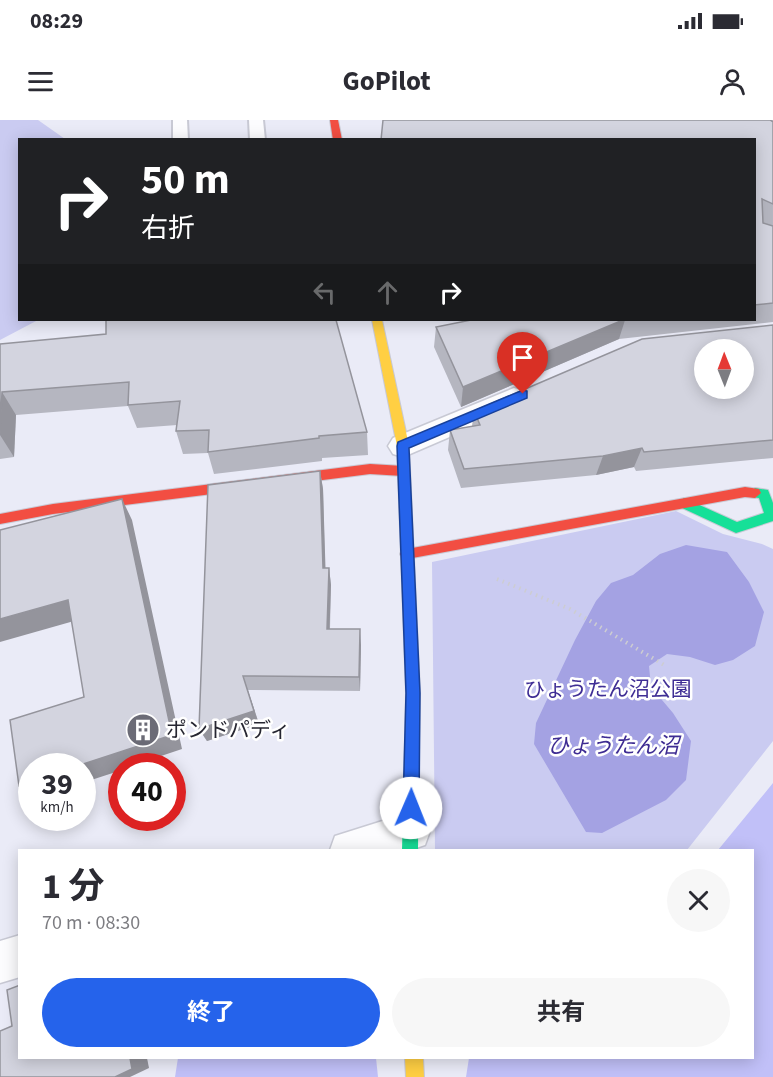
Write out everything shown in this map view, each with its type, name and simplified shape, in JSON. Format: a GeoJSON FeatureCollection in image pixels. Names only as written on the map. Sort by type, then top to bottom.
{"type":"FeatureCollection","features":[{"type":"Feature","properties":{"kind":"street"},"geometry":{"type":"LineString","coordinates":[[334,120],[338,138]]}},
{"type":"Feature","properties":{"kind":"street"},"geometry":{"type":"LineString","coordinates":[[356,849],[411,841],[413,693],[403,458],[377,321]]}},
{"type":"Feature","properties":{"kind":"street"},"geometry":{"type":"LineString","coordinates":[[0,519],[53,509],[370,469],[403,458],[534,390]]}},
{"type":"Feature","properties":{"kind":"street"},"geometry":{"type":"LineString","coordinates":[[407,554],[684,503],[745,492],[764,494],[771,516],[736,528],[684,503]]}},
{"type":"Feature","properties":{"kind":"street"},"geometry":{"type":"LineString","coordinates":[[0,962],[18,957]]}},
{"type":"Feature","properties":{"kind":"street"},"geometry":{"type":"LineString","coordinates":[[414,1059],[415,1077]]}},
{"type":"Feature","properties":{"kind":"lane"},"geometry":{"type":"LineString","coordinates":[[180,120],[181,138]]}},
{"type":"Feature","properties":{"kind":"lane"},"geometry":{"type":"LineString","coordinates":[[256,120],[258,138]]}},
{"type":"Feature","properties":{"kind":"path"},"geometry":{"type":"LineString","coordinates":[[570,609],[666,666]]}},
{"type":"Feature","properties":{"kind":"green space"},"geometry":{"type":"Polygon","coordinates":[[[0,120],[38,120],[64,138],[18,138],[18,321],[36,321],[0,340],[0,120]]]}},
{"type":"Feature","properties":{"kind":"green space","name":"ひょうたん沼公園"},"geometry":{"type":"Polygon","coordinates":[[[676,511],[723,534],[773,549],[773,741],[688,849],[435,849],[432,562],[676,511]]]}},
{"type":"Feature","properties":{"kind":"shaded area"},"geometry":{"type":"Polygon","coordinates":[[[773,783],[773,1077],[466,1077],[469,1059],[754,1059],[754,849],[719,849],[773,783]]]}},
{"type":"Feature","properties":{"kind":"shaded area"},"geometry":{"type":"Polygon","coordinates":[[[178,1059],[376,1059],[378,1077],[175,1077],[178,1059]]]}},
{"type":"Feature","properties":{"kind":"water","name":"ひょうたん沼"},"geometry":{"type":"Polygon","coordinates":[[[686,545],[727,552],[749,582],[764,612],[755,646],[733,660],[715,665],[690,657],[667,654],[649,666],[651,687],[673,713],[691,741],[686,780],[666,800],[602,833],[586,832],[534,744],[536,723],[575,640],[596,601],[611,583],[633,575],[660,554],[686,545]]]}},
{"type":"Feature","properties":{"kind":"building"},"geometry":{"type":"Polygon","coordinates":[[[383,120],[770,120],[773,122],[773,204],[762,199],[763,223],[773,226],[773,303],[756,305],[756,138],[381,138],[383,120]]]}},
{"type":"Feature","properties":{"kind":"building"},"geometry":{"type":"Polygon","coordinates":[[[106,321],[336,321],[367,432],[319,436],[319,438],[208,452],[209,430],[176,431],[180,401],[128,405],[129,382],[2,392],[0,435],[0,344],[106,334],[106,321]]]}},
{"type":"Feature","properties":{"kind":"building"},"geometry":{"type":"Polygon","coordinates":[[[466,321],[621,321],[463,387],[436,327],[466,321]]]}},
{"type":"Feature","properties":{"kind":"building"},"geometry":{"type":"Polygon","coordinates":[[[773,325],[773,440],[644,452],[642,448],[603,456],[464,469],[450,430],[480,425],[474,411],[642,339],[773,325]]]}},
{"type":"Feature","properties":{"kind":"building"},"geometry":{"type":"Polygon","coordinates":[[[320,471],[323,568],[329,568],[327,629],[360,629],[359,677],[243,676],[254,711],[199,729],[208,485],[320,471]]]}},
{"type":"Feature","properties":{"kind":"building"},"geometry":{"type":"Polygon","coordinates":[[[122,499],[172,735],[117,753],[108,753],[108,756],[96,760],[96,753],[18,753],[18,779],[10,720],[84,697],[68,600],[0,619],[0,530],[122,499]]]}},
{"type":"Feature","properties":{"kind":"building"},"geometry":{"type":"Polygon","coordinates":[[[18,986],[18,1059],[130,1059],[132,1069],[115,1077],[0,1077],[0,1031],[12,1026],[7,990],[18,986]]]}},
{"type":"Feature","properties":{"kind":"traffic: fast"},"geometry":{"type":"LineString","coordinates":[[684,503],[736,528],[771,516],[764,494],[755,493]]}},
{"type":"Feature","properties":{"kind":"traffic: fast"},"geometry":{"type":"LineString","coordinates":[[410,849],[412,738]]}},
{"type":"Feature","properties":{"kind":"traffic: slow"},"geometry":{"type":"LineString","coordinates":[[377,321],[403,446],[413,693],[412,738]]}},
{"type":"Feature","properties":{"kind":"traffic: slow"},"geometry":{"type":"LineString","coordinates":[[414,1059],[415,1077]]}},
{"type":"Feature","properties":{"kind":"traffic: jam"},"geometry":{"type":"LineString","coordinates":[[334,120],[338,138]]}},
{"type":"Feature","properties":{"kind":"traffic: jam"},"geometry":{"type":"LineString","coordinates":[[0,519],[53,509],[370,469],[403,471]]}},
{"type":"Feature","properties":{"kind":"traffic: jam"},"geometry":{"type":"LineString","coordinates":[[407,554],[745,492],[755,493]]}},
{"type":"Feature","properties":{"kind":"place","name":"ポンドパディ"},"geometry":{"type":"Point","coordinates":[143,730]}},
{"type":"Feature","properties":{"kind":"route"},"geometry":{"type":"LineString","coordinates":[[411,808],[413,693],[403,446],[523,394]]}}]}
